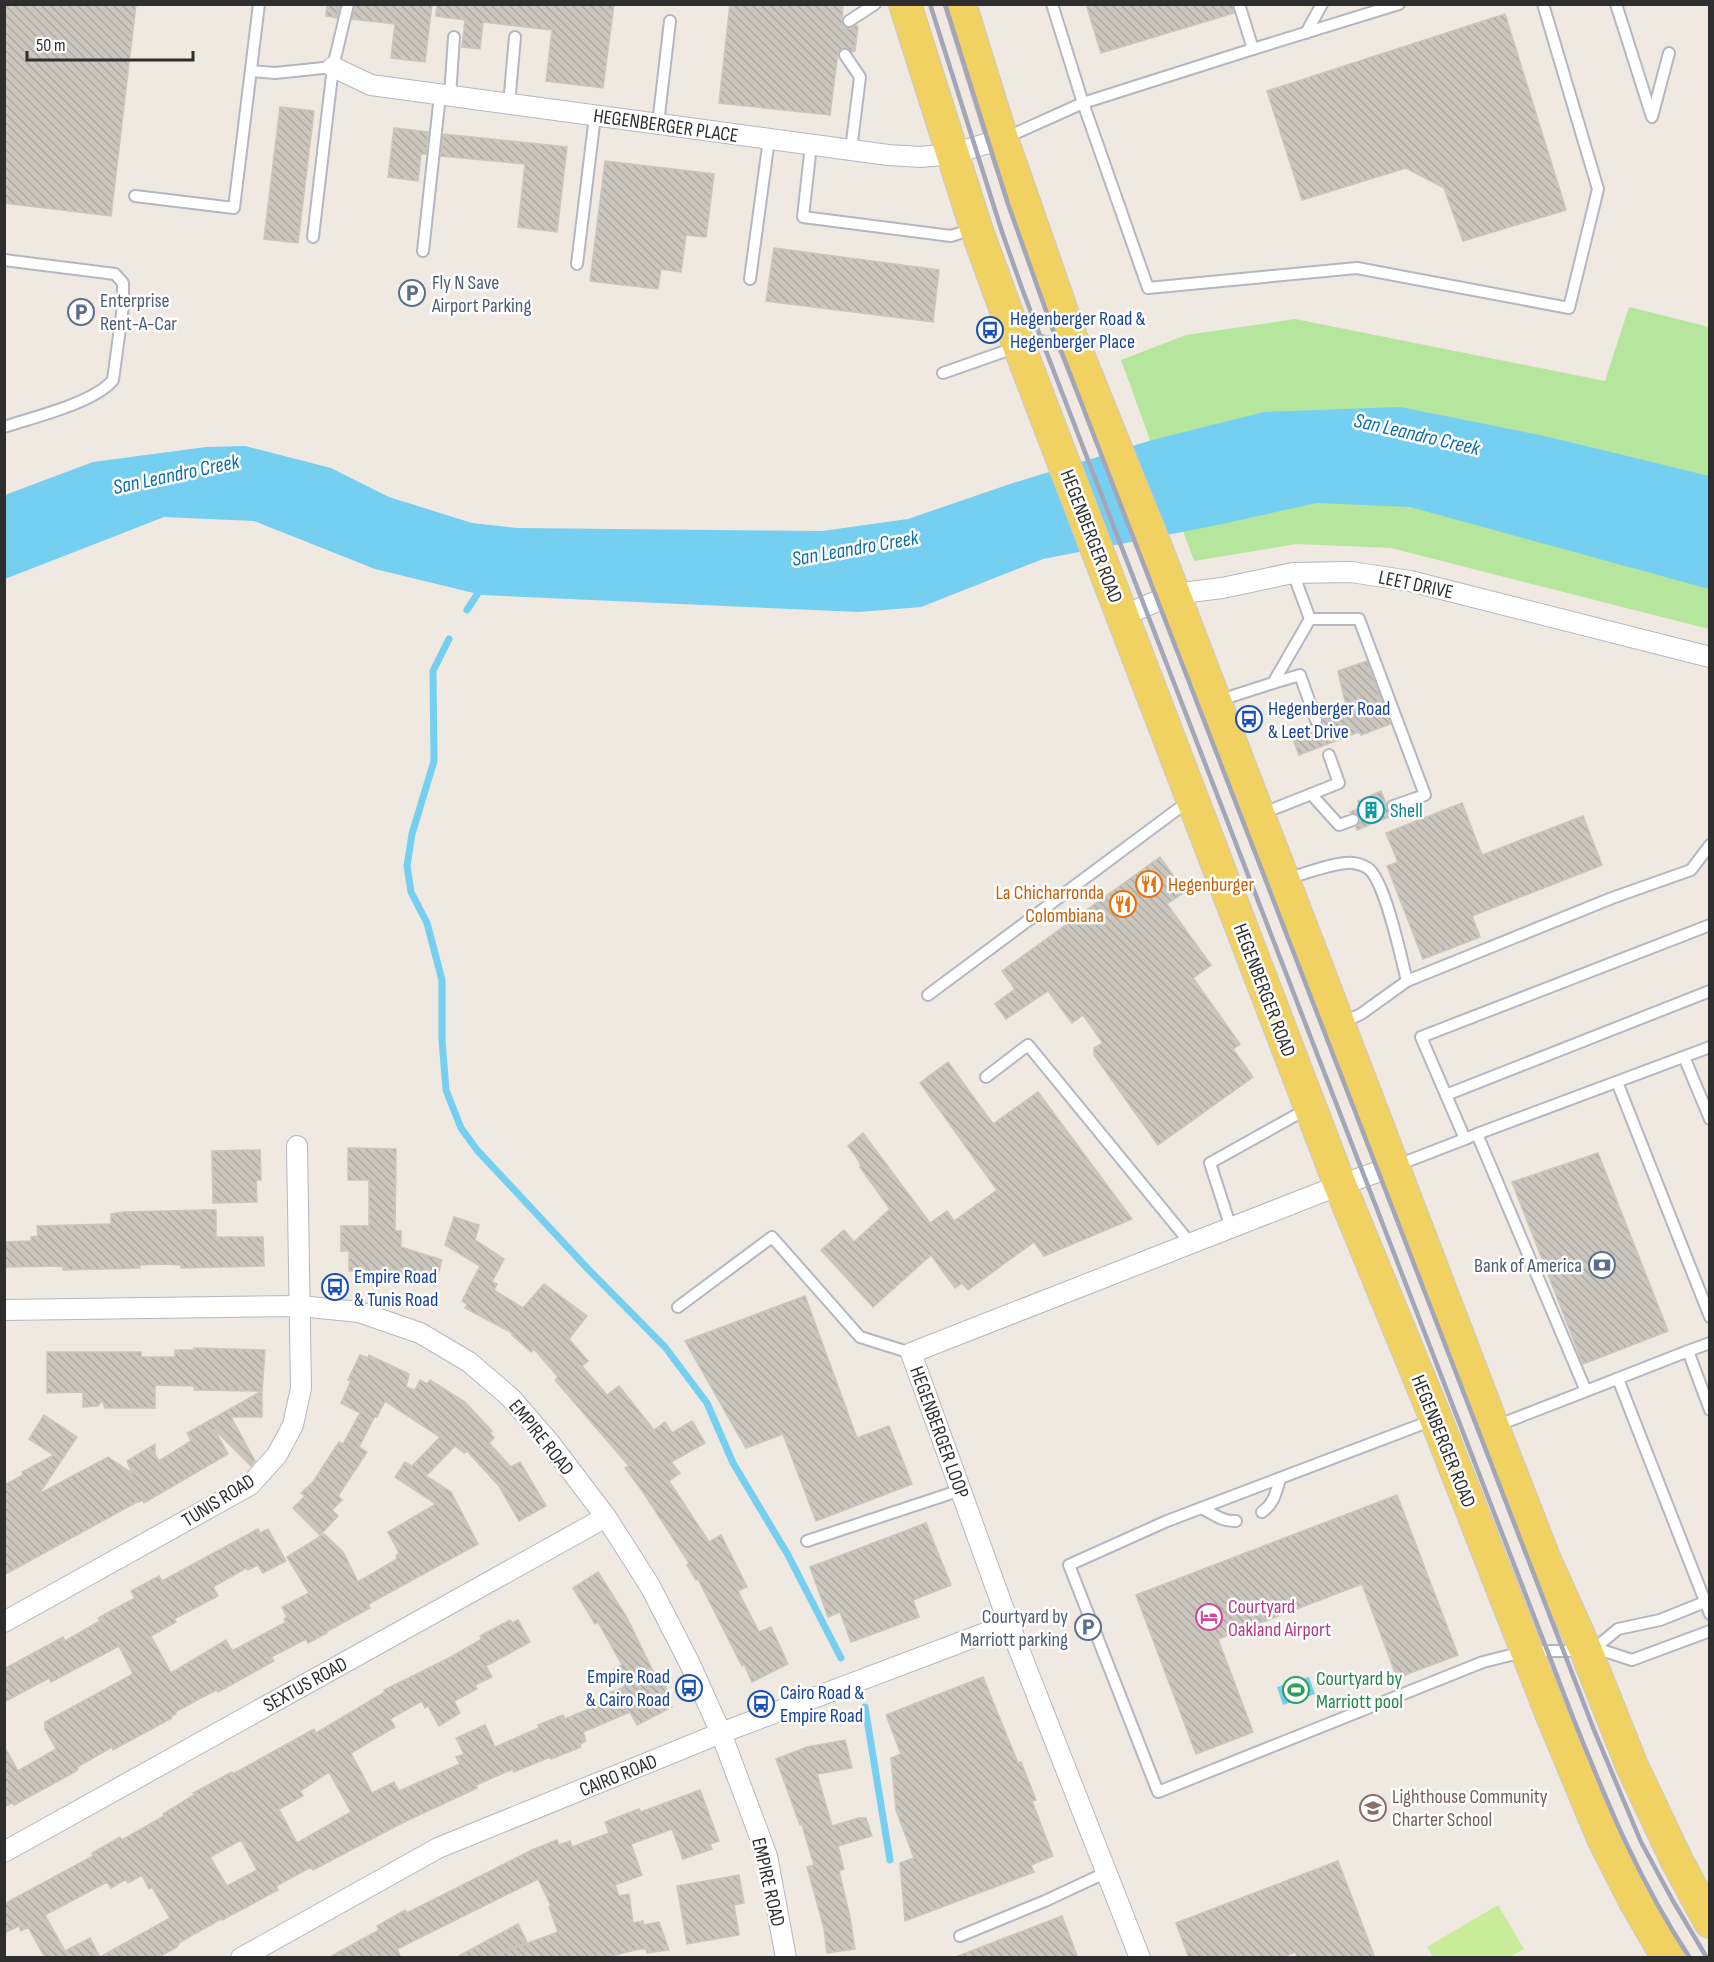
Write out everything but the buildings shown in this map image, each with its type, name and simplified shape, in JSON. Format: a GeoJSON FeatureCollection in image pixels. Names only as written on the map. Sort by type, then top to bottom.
{"type":"FeatureCollection","features":[{"type":"Feature","properties":{"kind":"main road","name":"HEGENBERGER ROAD"},"geometry":{"type":"LineString","coordinates":[[905,4],[976,228],[1019,346],[1340,1185],[1603,1838],[1636,1903],[1668,1958]]}},
{"type":"Feature","properties":{"kind":"main road"},"geometry":{"type":"LineString","coordinates":[[960,4],[1002,139],[1090,384],[1174,594],[1337,1026],[1545,1560],[1591,1650],[1632,1766],[1708,1916]]}},
{"type":"Feature","properties":{"kind":"street","name":"HEGENBERGER PLACE"},"geometry":{"type":"LineString","coordinates":[[333,67],[370,86],[888,155],[921,157],[952,154],[1002,139]]}},
{"type":"Feature","properties":{"kind":"street","name":"LEET DRIVE"},"geometry":{"type":"LineString","coordinates":[[1122,616],[1174,594],[1222,588],[1293,573],[1352,572],[1410,581],[1710,657]]}},
{"type":"Feature","properties":{"kind":"street","name":"TUNIS ROAD"},"geometry":{"type":"LineString","coordinates":[[4,1622],[250,1485],[277,1455],[293,1425],[301,1388],[297,1146]]}},
{"type":"Feature","properties":{"kind":"street","name":"HEGENBERGER LOOP"},"geometry":{"type":"LineString","coordinates":[[1140,1958],[1009,1624],[911,1353],[1340,1185],[1392,1167]]}},
{"type":"Feature","properties":{"kind":"street","name":"EMPIRE ROAD"},"geometry":{"type":"LineString","coordinates":[[4,1310],[300,1306],[359,1312],[420,1332],[469,1362],[511,1398],[549,1442],[606,1517],[650,1586],[689,1662],[721,1733],[767,1856],[786,1958]]}},
{"type":"Feature","properties":{"kind":"street","name":"SEXTUS ROAD"},"geometry":{"type":"LineString","coordinates":[[4,1852],[606,1517]]}},
{"type":"Feature","properties":{"kind":"street","name":"CAIRO ROAD"},"geometry":{"type":"LineString","coordinates":[[241,1958],[438,1848],[721,1733],[1009,1624]]}},
{"type":"Feature","properties":{"kind":"lane"},"geometry":{"type":"LineString","coordinates":[[135,196],[234,208],[260,4]]}},
{"type":"Feature","properties":{"kind":"lane"},"geometry":{"type":"LineString","coordinates":[[313,237],[333,67],[348,4]]}},
{"type":"Feature","properties":{"kind":"lane"},"geometry":{"type":"LineString","coordinates":[[849,21],[875,4]]}},
{"type":"Feature","properties":{"kind":"lane"},"geometry":{"type":"LineString","coordinates":[[1052,4],[1083,103],[1148,288],[1357,268],[1569,308],[1598,189],[1543,4]]}},
{"type":"Feature","properties":{"kind":"lane"},"geometry":{"type":"LineString","coordinates":[[1239,4],[1253,49]]}},
{"type":"Feature","properties":{"kind":"lane"},"geometry":{"type":"LineString","coordinates":[[1306,33],[1322,4]]}},
{"type":"Feature","properties":{"kind":"lane"},"geometry":{"type":"LineString","coordinates":[[1616,4],[1652,117],[1669,53]]}},
{"type":"Feature","properties":{"kind":"lane"},"geometry":{"type":"LineString","coordinates":[[1002,139],[1083,103],[1392,5]]}},
{"type":"Feature","properties":{"kind":"lane"},"geometry":{"type":"LineString","coordinates":[[658,124],[670,21]]}},
{"type":"Feature","properties":{"kind":"lane"},"geometry":{"type":"LineString","coordinates":[[423,251],[454,36]]}},
{"type":"Feature","properties":{"kind":"lane"},"geometry":{"type":"LineString","coordinates":[[509,104],[515,37]]}},
{"type":"Feature","properties":{"kind":"lane"},"geometry":{"type":"LineString","coordinates":[[845,55],[860,77],[851,150]]}},
{"type":"Feature","properties":{"kind":"lane"},"geometry":{"type":"LineString","coordinates":[[251,71],[275,73],[333,67]]}},
{"type":"Feature","properties":{"kind":"lane"},"geometry":{"type":"LineString","coordinates":[[576,264],[595,116]]}},
{"type":"Feature","properties":{"kind":"lane"},"geometry":{"type":"LineString","coordinates":[[750,279],[769,139]]}},
{"type":"Feature","properties":{"kind":"lane"},"geometry":{"type":"LineString","coordinates":[[811,145],[803,217],[951,237],[976,228]]}},
{"type":"Feature","properties":{"kind":"lane"},"geometry":{"type":"LineString","coordinates":[[4,260],[115,274],[123,283],[123,306],[113,380],[96,394],[4,427]]}},
{"type":"Feature","properties":{"kind":"lane"},"geometry":{"type":"LineString","coordinates":[[943,373],[1037,340],[1062,345],[1090,384]]}},
{"type":"Feature","properties":{"kind":"lane"},"geometry":{"type":"LineString","coordinates":[[1293,573],[1310,620]]}},
{"type":"Feature","properties":{"kind":"lane"},"geometry":{"type":"LineString","coordinates":[[1310,620],[1359,619],[1425,795],[1393,806]]}},
{"type":"Feature","properties":{"kind":"lane"},"geometry":{"type":"LineString","coordinates":[[1273,683],[1310,620]]}},
{"type":"Feature","properties":{"kind":"lane"},"geometry":{"type":"LineString","coordinates":[[1215,701],[1300,675],[1316,720]]}},
{"type":"Feature","properties":{"kind":"lane"},"geometry":{"type":"LineString","coordinates":[[1258,815],[1339,783],[1329,755]]}},
{"type":"Feature","properties":{"kind":"lane"},"geometry":{"type":"LineString","coordinates":[[1311,794],[1339,825],[1353,820]]}},
{"type":"Feature","properties":{"kind":"lane"},"geometry":{"type":"LineString","coordinates":[[928,995],[1192,798]]}},
{"type":"Feature","properties":{"kind":"lane"},"geometry":{"type":"LineString","coordinates":[[1337,1026],[1362,1014],[1407,981],[1612,898],[1691,870],[1710,845]]}},
{"type":"Feature","properties":{"kind":"lane"},"geometry":{"type":"LineString","coordinates":[[1282,880],[1346,863],[1361,865],[1369,869],[1378,883],[1395,929],[1407,981]]}},
{"type":"Feature","properties":{"kind":"lane"},"geometry":{"type":"LineString","coordinates":[[1465,1139],[1421,1037],[1710,925]]}},
{"type":"Feature","properties":{"kind":"lane"},"geometry":{"type":"LineString","coordinates":[[1446,1095],[1710,991]]}},
{"type":"Feature","properties":{"kind":"lane"},"geometry":{"type":"LineString","coordinates":[[986,1077],[1028,1045],[1191,1244]]}},
{"type":"Feature","properties":{"kind":"lane"},"geometry":{"type":"LineString","coordinates":[[1392,1167],[1710,1047]]}},
{"type":"Feature","properties":{"kind":"lane"},"geometry":{"type":"LineString","coordinates":[[1684,1057],[1710,1119]]}},
{"type":"Feature","properties":{"kind":"lane"},"geometry":{"type":"LineString","coordinates":[[1617,1082],[1710,1317]]}},
{"type":"Feature","properties":{"kind":"lane"},"geometry":{"type":"LineString","coordinates":[[1231,1228],[1210,1163],[1310,1107]]}},
{"type":"Feature","properties":{"kind":"lane"},"geometry":{"type":"LineString","coordinates":[[1477,1134],[1586,1391]]}},
{"type":"Feature","properties":{"kind":"lane"},"geometry":{"type":"LineString","coordinates":[[678,1307],[772,1237],[861,1337],[911,1353]]}},
{"type":"Feature","properties":{"kind":"lane"},"geometry":{"type":"LineString","coordinates":[[1493,1427],[1710,1343]]}},
{"type":"Feature","properties":{"kind":"lane"},"geometry":{"type":"LineString","coordinates":[[1688,1351],[1710,1410]]}},
{"type":"Feature","properties":{"kind":"lane"},"geometry":{"type":"LineString","coordinates":[[1618,1378],[1707,1601],[1710,1614]]}},
{"type":"Feature","properties":{"kind":"lane"},"geometry":{"type":"LineString","coordinates":[[1436,1419],[1167,1521],[1069,1565],[1158,1792],[1483,1662],[1527,1652],[1591,1650],[1632,1660],[1710,1631]]}},
{"type":"Feature","properties":{"kind":"lane"},"geometry":{"type":"LineString","coordinates":[[1262,1512],[1273,1500],[1280,1479]]}},
{"type":"Feature","properties":{"kind":"lane"},"geometry":{"type":"LineString","coordinates":[[807,1541],[961,1490]]}},
{"type":"Feature","properties":{"kind":"lane"},"geometry":{"type":"LineString","coordinates":[[1202,1508],[1218,1518],[1229,1522],[1236,1521]]}},
{"type":"Feature","properties":{"kind":"lane"},"geometry":{"type":"LineString","coordinates":[[1591,1650],[1618,1629],[1660,1620],[1707,1601]]}},
{"type":"Feature","properties":{"kind":"lane"},"geometry":{"type":"LineString","coordinates":[[960,1936],[1045,1901],[1107,1872]]}},
{"type":"Feature","properties":{"kind":"green space"},"geometry":{"type":"Polygon","coordinates":[[[1629,307],[1709,327],[1709,629],[1391,548],[1297,544],[1194,561],[1121,360],[1186,335],[1295,319],[1605,381],[1629,307]]]}},
{"type":"Feature","properties":{"kind":"green space"},"geometry":{"type":"Polygon","coordinates":[[[1498,1905],[1524,1949],[1510,1957],[1433,1957],[1427,1947],[1498,1905]]]}},
{"type":"Feature","properties":{"kind":"water","name":"San Leandro Creek"},"geometry":{"type":"Polygon","coordinates":[[[1400,407],[1549,437],[1709,476],[1709,589],[1410,507],[1317,503],[1043,559],[921,607],[859,612],[482,595],[375,569],[254,521],[164,517],[5,579],[5,495],[93,462],[206,447],[245,446],[331,468],[389,497],[472,523],[517,528],[822,531],[908,519],[1010,484],[1152,440],[1264,412],[1400,407]]]}},
{"type":"Feature","properties":{"kind":"water","name":"Courtyard by Marriott pool"},"geometry":{"type":"Polygon","coordinates":[[[1309,1677],[1315,1694],[1283,1705],[1277,1687],[1309,1677]]]}},
{"type":"Feature","properties":{"kind":"waterway"},"geometry":{"type":"LineString","coordinates":[[467,610],[482,587]]}},
{"type":"Feature","properties":{"kind":"waterway"},"geometry":{"type":"LineString","coordinates":[[449,639],[433,671],[434,761],[412,834],[407,866],[411,892],[427,923],[442,980],[442,1040],[446,1090],[461,1128],[477,1150],[588,1269],[665,1347],[707,1403],[733,1463],[788,1555],[841,1658]]}},
{"type":"Feature","properties":{"kind":"waterway"},"geometry":{"type":"LineString","coordinates":[[865,1707],[890,1860]]}},
{"type":"Feature","properties":{"kind":"railway"},"geometry":{"type":"LineString","coordinates":[[930,4],[1002,232],[1024,294],[1574,1720],[1612,1812],[1640,1871],[1690,1958]]}},
{"type":"Feature","properties":{"kind":"railway"},"geometry":{"type":"LineString","coordinates":[[945,4],[1008,204],[1050,322],[1594,1730],[1641,1842],[1707,1958]]}},
{"type":"Feature","properties":{"kind":"place","name":"Fly N Save Airport Parking"},"geometry":{"type":"Point","coordinates":[412,293]}},
{"type":"Feature","properties":{"kind":"place","name":"Enterprise Rent-A-Car"},"geometry":{"type":"Point","coordinates":[81,312]}},
{"type":"Feature","properties":{"kind":"place","name":"Hegenberger Road & Hegenberger Place"},"geometry":{"type":"Point","coordinates":[990,330]}},
{"type":"Feature","properties":{"kind":"place","name":"Hegenberger Road & Leet Drive"},"geometry":{"type":"Point","coordinates":[1249,719]}},
{"type":"Feature","properties":{"kind":"place","name":"Shell"},"geometry":{"type":"Point","coordinates":[1371,810]}},
{"type":"Feature","properties":{"kind":"place","name":"Hegenburger"},"geometry":{"type":"Point","coordinates":[1149,884]}},
{"type":"Feature","properties":{"kind":"place","name":"La Chicharronda Colombiana"},"geometry":{"type":"Point","coordinates":[1123,904]}},
{"type":"Feature","properties":{"kind":"place","name":"Bank of America"},"geometry":{"type":"Point","coordinates":[1602,1265]}},
{"type":"Feature","properties":{"kind":"place","name":"Empire Road & Tunis Road"},"geometry":{"type":"Point","coordinates":[335,1287]}},
{"type":"Feature","properties":{"kind":"place","name":"Courtyard Oakland Airport"},"geometry":{"type":"Point","coordinates":[1209,1617]}},
{"type":"Feature","properties":{"kind":"place","name":"Courtyard by Marriott parking"},"geometry":{"type":"Point","coordinates":[1088,1627]}},
{"type":"Feature","properties":{"kind":"place","name":"Empire Road & Cairo Road"},"geometry":{"type":"Point","coordinates":[689,1688]}},
{"type":"Feature","properties":{"kind":"place","name":"Courtyard by Marriott pool"},"geometry":{"type":"Point","coordinates":[1296,1690]}},
{"type":"Feature","properties":{"kind":"place","name":"Cairo Road & Empire Road"},"geometry":{"type":"Point","coordinates":[761,1704]}},
{"type":"Feature","properties":{"kind":"place","name":"Lighthouse Community Charter School"},"geometry":{"type":"Point","coordinates":[1373,1808]}}]}
